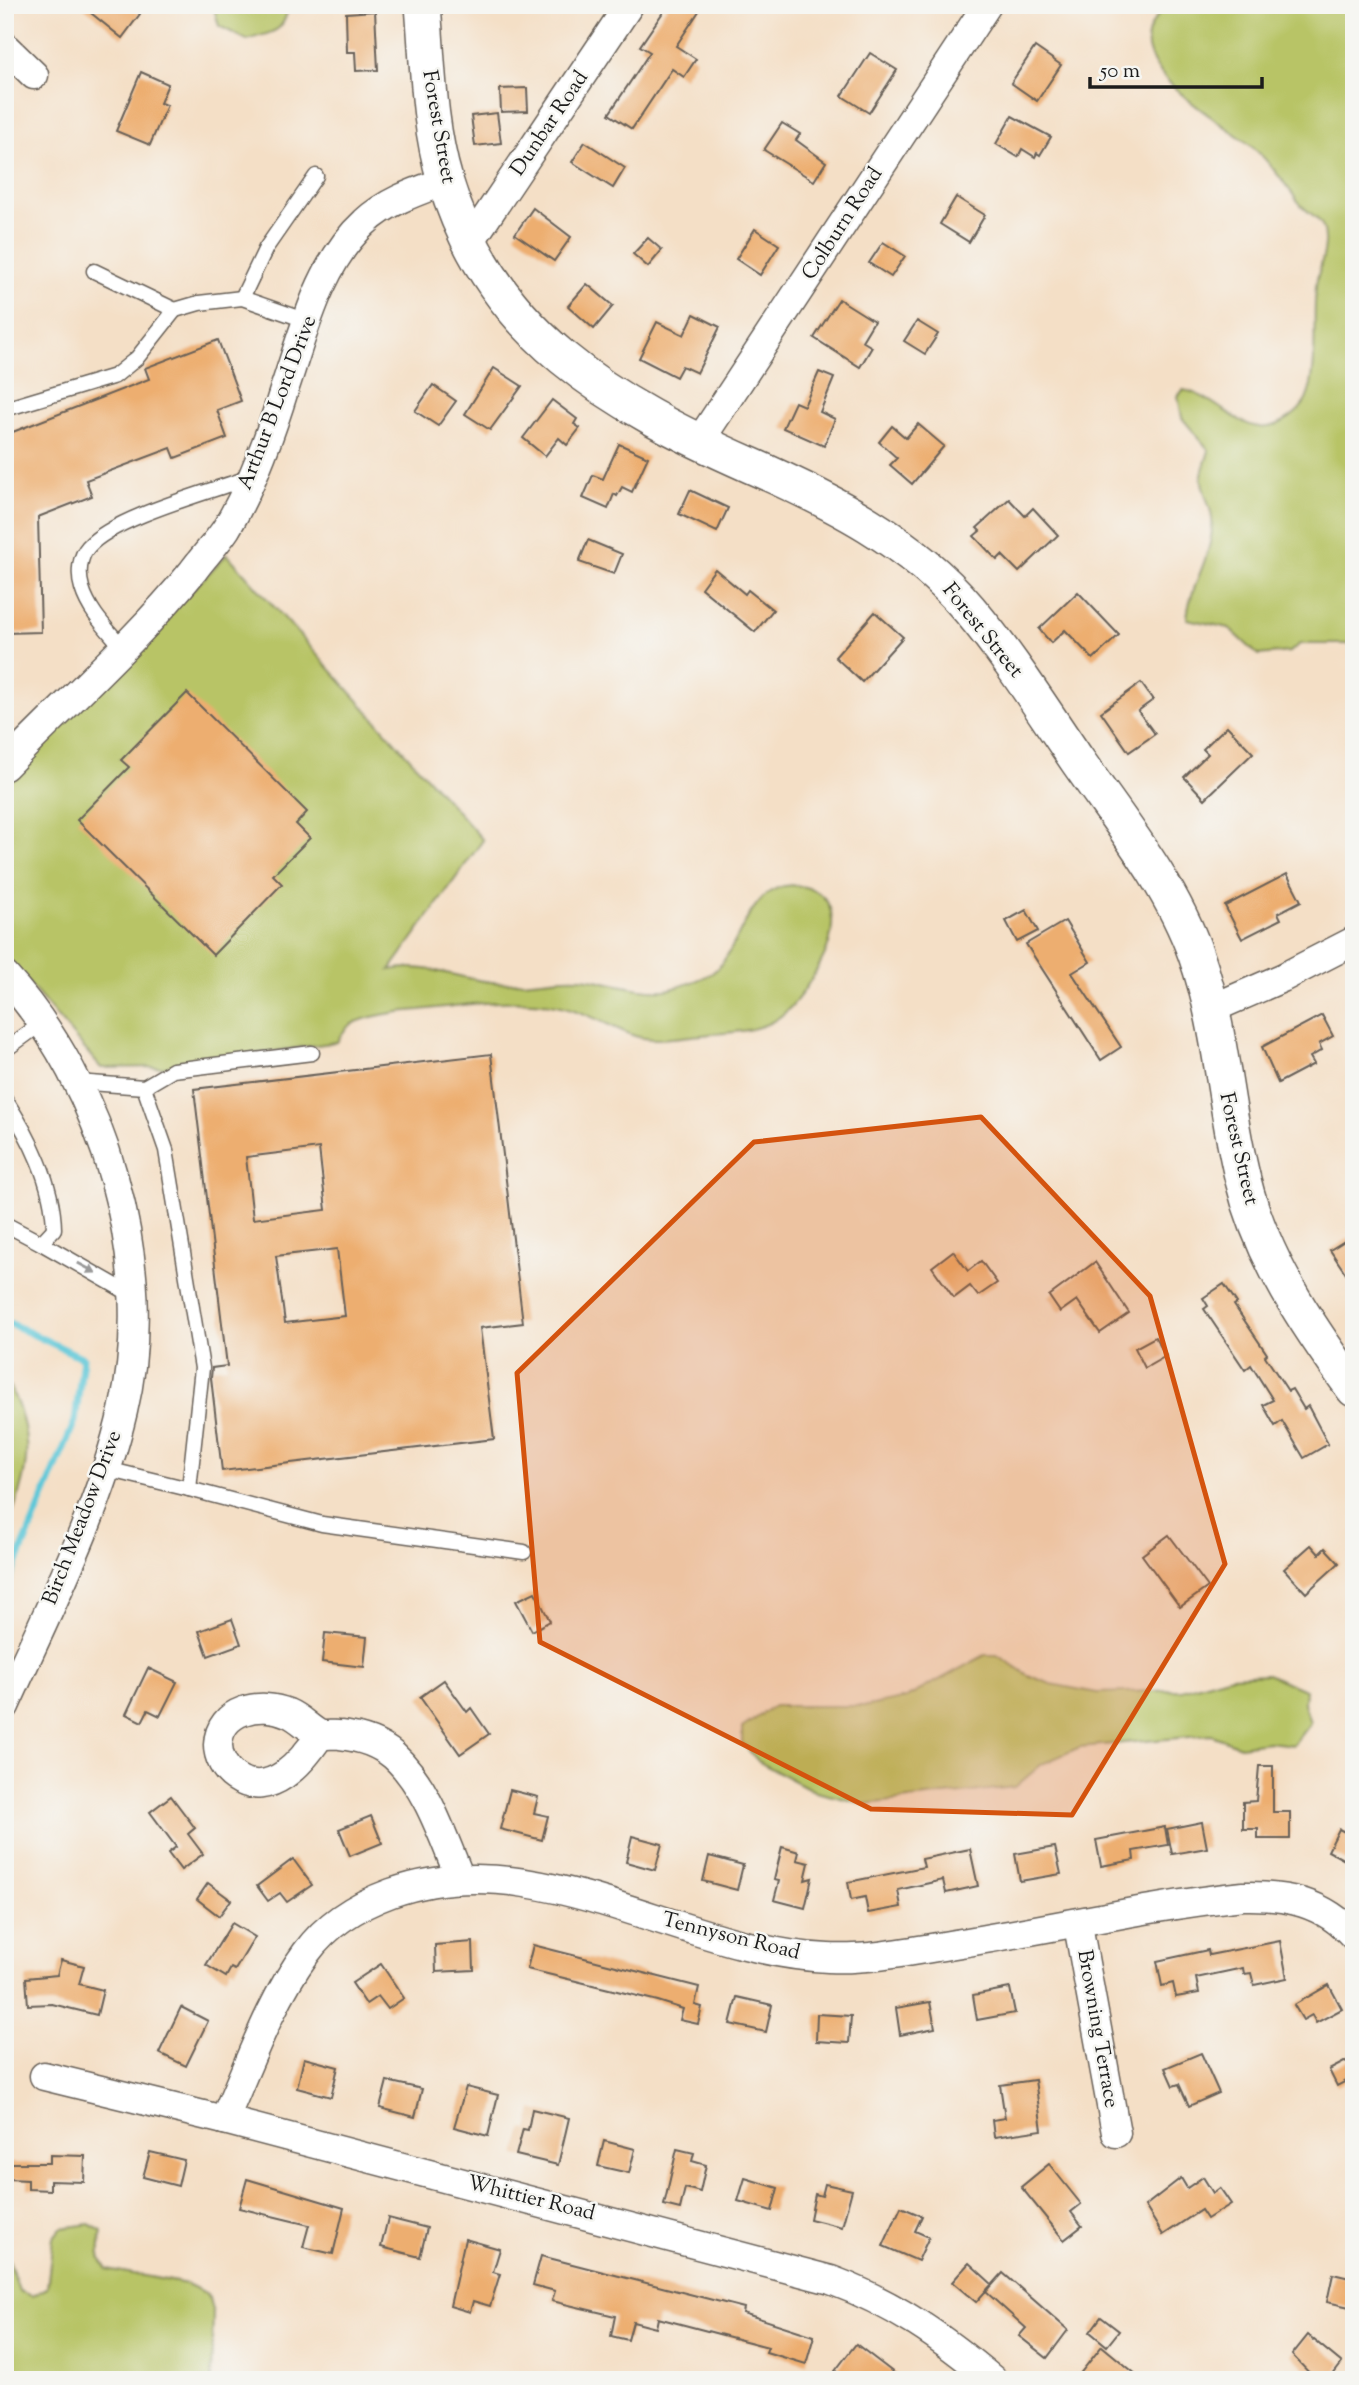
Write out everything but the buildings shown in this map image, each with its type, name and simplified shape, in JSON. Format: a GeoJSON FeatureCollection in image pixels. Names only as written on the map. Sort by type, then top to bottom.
{"type":"FeatureCollection","features":[{"type":"Feature","properties":{"kind":"street","name":"Forest Street"},"geometry":{"type":"LineString","coordinates":[[423,5],[430,108],[445,181],[470,242],[513,308],[566,364],[642,412],[699,442],[817,494],[859,518],[927,566],[971,611],[1118,818],[1173,904],[1195,953],[1211,1009],[1234,1143],[1251,1209],[1285,1287],[1354,1389]]}},
{"type":"Feature","properties":{"kind":"street","name":"Dunbar Road"},"geometry":{"type":"LineString","coordinates":[[470,242],[629,5]]}},
{"type":"Feature","properties":{"kind":"street","name":"Colburn Road"},"geometry":{"type":"LineString","coordinates":[[699,442],[987,5]]}},
{"type":"Feature","properties":{"kind":"street"},"geometry":{"type":"LineString","coordinates":[[5,47],[34,75]]}},
{"type":"Feature","properties":{"kind":"street","name":"Arthur B Lord Drive"},"geometry":{"type":"LineString","coordinates":[[5,766],[124,649],[169,600],[225,530],[252,477],[331,265],[358,229],[393,203],[445,181]]}},
{"type":"Feature","properties":{"kind":"street"},"geometry":{"type":"LineString","coordinates":[[1211,1009],[1291,974],[1354,941]]}},
{"type":"Feature","properties":{"kind":"street","name":"Birch Meadow Drive"},"geometry":{"type":"LineString","coordinates":[[5,976],[42,1023],[77,1082],[95,1122],[113,1175],[126,1237],[132,1295],[129,1383],[107,1469],[5,1706]]}},
{"type":"Feature","properties":{"kind":"street"},"geometry":{"type":"LineString","coordinates":[[320,1735],[357,1738],[393,1755],[405,1767],[432,1813],[460,1878]]}},
{"type":"Feature","properties":{"kind":"street","name":"Tennyson Road"},"geometry":{"type":"LineString","coordinates":[[224,2120],[282,1992],[318,1939],[342,1917],[375,1899],[418,1885],[460,1878],[485,1876],[535,1884],[737,1942],[825,1958],[897,1954],[1219,1899],[1279,1896],[1312,1904],[1354,1936]]}},
{"type":"Feature","properties":{"kind":"street","name":"Browning Terrace"},"geometry":{"type":"LineString","coordinates":[[1078,1924],[1116,2133]]}},
{"type":"Feature","properties":{"kind":"street","name":"Whittier Road"},"geometry":{"type":"LineString","coordinates":[[44,2076],[224,2120],[831,2280],[872,2295],[916,2320],[993,2380]]}},
{"type":"Feature","properties":{"kind":"lane"},"geometry":{"type":"LineString","coordinates":[[242,298],[266,248],[316,176]]}},
{"type":"Feature","properties":{"kind":"lane"},"geometry":{"type":"LineString","coordinates":[[94,271],[175,310]]}},
{"type":"Feature","properties":{"kind":"lane"},"geometry":{"type":"LineString","coordinates":[[5,409],[115,376],[137,358],[175,310],[199,303],[242,298],[308,321]]}},
{"type":"Feature","properties":{"kind":"lane"},"geometry":{"type":"LineString","coordinates":[[124,649],[94,614],[81,587],[80,565],[87,548],[110,528],[252,477]]}},
{"type":"Feature","properties":{"kind":"lane"},"geometry":{"type":"LineString","coordinates":[[5,1050],[42,1023]]}},
{"type":"Feature","properties":{"kind":"lane"},"geometry":{"type":"LineString","coordinates":[[77,1082],[144,1087],[173,1070],[312,1053]]}},
{"type":"Feature","properties":{"kind":"lane"},"geometry":{"type":"LineString","coordinates":[[144,1087],[166,1150],[202,1368],[189,1489]]}},
{"type":"Feature","properties":{"kind":"lane"},"geometry":{"type":"LineString","coordinates":[[5,1099],[37,1157],[54,1211],[54,1229],[41,1243]]}},
{"type":"Feature","properties":{"kind":"lane"},"geometry":{"type":"LineString","coordinates":[[5,1224],[132,1295]]}},
{"type":"Feature","properties":{"kind":"lane"},"geometry":{"type":"LineString","coordinates":[[107,1469],[322,1524],[524,1552]]}},
{"type":"Feature","properties":{"kind":"highlighted area"},"geometry":{"type":"Polygon","coordinates":[[[981,1117],[1150,1296],[1225,1564],[1072,1815],[871,1809],[540,1642],[517,1373],[754,1142],[981,1117]]]}},
{"type":"Feature","properties":{"kind":"green space"},"geometry":{"type":"Polygon","coordinates":[[[213,5],[289,5],[280,27],[247,40],[219,26],[213,5]]]}},
{"type":"Feature","properties":{"kind":"green space"},"geometry":{"type":"Polygon","coordinates":[[[1170,5],[1354,5],[1354,550],[1349,562],[1354,568],[1354,644],[1300,644],[1290,652],[1258,655],[1229,628],[1187,619],[1191,596],[1208,552],[1212,523],[1202,478],[1209,450],[1182,418],[1178,396],[1183,390],[1194,393],[1237,419],[1258,427],[1279,424],[1299,409],[1306,400],[1313,373],[1315,293],[1324,253],[1325,233],[1321,224],[1301,205],[1264,158],[1190,101],[1170,83],[1155,64],[1147,45],[1152,25],[1170,5]]]}},
{"type":"Feature","properties":{"kind":"green space"},"geometry":{"type":"Polygon","coordinates":[[[227,554],[483,840],[390,970],[428,969],[504,983],[577,978],[642,989],[671,989],[712,973],[722,962],[759,902],[771,891],[786,885],[805,887],[817,892],[830,909],[832,920],[825,954],[794,1004],[781,1016],[754,1029],[654,1039],[632,1035],[585,1014],[556,1005],[522,1002],[471,1004],[365,1019],[348,1026],[337,1042],[166,1067],[101,1068],[5,956],[5,786],[227,554]]]}},
{"type":"Feature","properties":{"kind":"green space"},"geometry":{"type":"Polygon","coordinates":[[[5,1378],[22,1418],[26,1454],[20,1491],[5,1531],[5,1378]]]}},
{"type":"Feature","properties":{"kind":"green space"},"geometry":{"type":"Polygon","coordinates":[[[985,1655],[997,1655],[1028,1675],[1051,1684],[1097,1693],[1181,1690],[1231,1676],[1267,1674],[1305,1690],[1304,1703],[1310,1723],[1293,1745],[1269,1742],[1240,1746],[1211,1735],[1080,1747],[1042,1764],[1015,1787],[866,1804],[816,1792],[759,1762],[742,1743],[742,1728],[774,1706],[868,1706],[906,1698],[985,1655]]]}},
{"type":"Feature","properties":{"kind":"green space"},"geometry":{"type":"Polygon","coordinates":[[[89,2224],[102,2231],[100,2255],[107,2269],[187,2284],[208,2294],[213,2314],[211,2380],[5,2380],[5,2248],[19,2291],[32,2296],[47,2288],[53,2238],[61,2228],[89,2224]]]}},
{"type":"Feature","properties":{"kind":"waterway"},"geometry":{"type":"LineString","coordinates":[[5,1321],[83,1358],[75,1421],[5,1591]]}}]}
